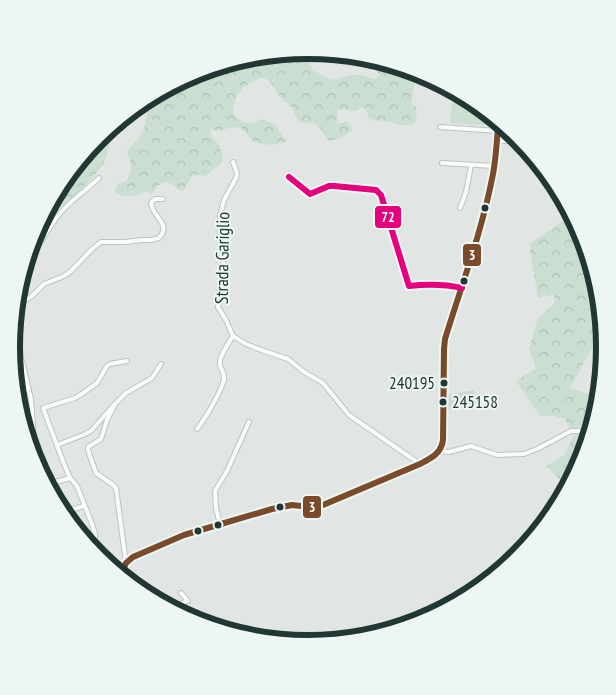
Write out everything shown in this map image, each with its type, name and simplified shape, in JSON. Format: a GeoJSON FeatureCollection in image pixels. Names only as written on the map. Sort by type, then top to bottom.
{"type":"FeatureCollection","features":[{"type":"Feature","properties":{"kind":"street"},"geometry":{"type":"LineString","coordinates":[[440,127],[494,128]]}},
{"type":"Feature","properties":{"kind":"street"},"geometry":{"type":"LineString","coordinates":[[124,569],[126,563],[133,557],[180,537],[259,512],[296,505],[316,507],[323,505],[420,464],[439,452],[443,445],[444,343],[479,232],[494,166],[498,131]]}},
{"type":"Feature","properties":{"kind":"street"},"geometry":{"type":"LineString","coordinates":[[497,141],[509,141]]}},
{"type":"Feature","properties":{"kind":"street","name":"Strada Gariglio"},"geometry":{"type":"LineString","coordinates":[[233,162],[236,178],[224,200],[220,216],[221,246],[225,274],[218,307],[233,336]]}},
{"type":"Feature","properties":{"kind":"street"},"geometry":{"type":"LineString","coordinates":[[442,163],[494,166]]}},
{"type":"Feature","properties":{"kind":"street"},"geometry":{"type":"LineString","coordinates":[[460,208],[466,192],[471,165]]}},
{"type":"Feature","properties":{"kind":"street"},"geometry":{"type":"LineString","coordinates":[[289,177],[310,194],[329,186],[376,190],[381,195],[409,286],[432,285],[462,288]]}},
{"type":"Feature","properties":{"kind":"street"},"geometry":{"type":"LineString","coordinates":[[38,246],[63,210],[99,178]]}},
{"type":"Feature","properties":{"kind":"street"},"geometry":{"type":"LineString","coordinates":[[24,301],[32,296],[44,284],[71,271],[101,242],[125,242],[159,238],[164,232],[164,226],[152,209],[151,203],[155,199],[163,199]]}},
{"type":"Feature","properties":{"kind":"street"},"geometry":{"type":"LineString","coordinates":[[197,429],[223,384],[224,374],[219,362],[233,336],[252,346],[288,359],[304,372],[323,383],[349,415],[420,464]]}},
{"type":"Feature","properties":{"kind":"street"},"geometry":{"type":"LineString","coordinates":[[22,361],[29,389],[34,436]]}},
{"type":"Feature","properties":{"kind":"street"},"geometry":{"type":"LineString","coordinates":[[32,412],[83,394],[97,383],[107,366],[127,361]]}},
{"type":"Feature","properties":{"kind":"street"},"geometry":{"type":"LineString","coordinates":[[57,445],[83,436],[91,430],[126,393],[152,378],[161,364]]}},
{"type":"Feature","properties":{"kind":"street"},"geometry":{"type":"LineString","coordinates":[[23,390],[29,389]]}},
{"type":"Feature","properties":{"kind":"street"},"geometry":{"type":"LineString","coordinates":[[115,404],[101,439],[88,447],[88,450],[96,473],[116,488],[126,563]]}},
{"type":"Feature","properties":{"kind":"street"},"geometry":{"type":"LineString","coordinates":[[43,408],[70,478],[77,486],[95,534],[95,541]]}},
{"type":"Feature","properties":{"kind":"street"},"geometry":{"type":"LineString","coordinates":[[220,525],[215,491],[230,466],[249,422]]}},
{"type":"Feature","properties":{"kind":"street"},"geometry":{"type":"LineString","coordinates":[[439,452],[449,452],[471,446],[497,455],[524,454],[571,431],[583,432]]}},
{"type":"Feature","properties":{"kind":"street"},"geometry":{"type":"LineString","coordinates":[[54,483],[70,478]]}},
{"type":"Feature","properties":{"kind":"street"},"geometry":{"type":"LineString","coordinates":[[70,510],[84,506]]}},
{"type":"Feature","properties":{"kind":"street"},"geometry":{"type":"LineString","coordinates":[[178,605],[188,601],[181,593]]}},
{"type":"Feature","properties":{"kind":"shaded area"},"geometry":{"type":"Polygon","coordinates":[[[474,390],[477,404],[446,410],[446,395],[474,390]]]}},
{"type":"Feature","properties":{"kind":"green space"},"geometry":{"type":"Polygon","coordinates":[[[309,59],[312,70],[331,79],[357,74],[375,79],[380,75],[375,70],[378,68],[412,79],[415,82],[411,104],[416,107],[417,117],[414,123],[404,125],[375,121],[369,118],[365,108],[362,107],[356,111],[337,109],[337,124],[347,122],[352,131],[336,140],[327,140],[323,131],[318,126],[312,123],[302,123],[298,120],[292,108],[282,99],[268,80],[260,78],[240,91],[235,102],[233,115],[247,123],[254,123],[262,119],[275,124],[286,142],[270,145],[254,142],[241,128],[231,127],[220,131],[211,129],[210,134],[219,145],[223,158],[222,163],[205,176],[192,176],[182,192],[172,184],[165,182],[157,186],[153,193],[150,194],[147,191],[127,196],[119,194],[115,192],[117,186],[126,181],[130,172],[131,166],[127,151],[141,136],[146,123],[148,108],[181,89],[233,69],[270,62],[309,59]]]}},
{"type":"Feature","properties":{"kind":"green space"},"geometry":{"type":"Polygon","coordinates":[[[453,98],[492,126],[450,123],[453,98]]]}},
{"type":"Feature","properties":{"kind":"green space"},"geometry":{"type":"Polygon","coordinates":[[[110,139],[107,155],[102,166],[86,184],[55,210],[80,172],[110,139]]]}},
{"type":"Feature","properties":{"kind":"green space"},"geometry":{"type":"Polygon","coordinates":[[[562,214],[574,237],[586,273],[594,310],[596,346],[590,352],[570,388],[592,395],[585,426],[570,429],[565,419],[554,416],[540,416],[516,381],[536,368],[529,349],[538,318],[555,303],[554,295],[538,298],[530,251],[531,243],[564,220],[562,214]]]}},
{"type":"Feature","properties":{"kind":"green space"},"geometry":{"type":"Polygon","coordinates":[[[583,434],[566,475],[550,504],[546,502],[562,481],[546,466],[564,455],[574,435],[583,434]]]}},
{"type":"Feature","properties":{"kind":"transit line","name":"3"},"geometry":{"type":"LineString","coordinates":[[124,569],[126,563],[133,557],[184,535],[272,509],[292,505],[311,507],[323,505],[420,464],[438,452],[443,440],[445,339],[488,195],[495,162],[498,131]]}},
{"type":"Feature","properties":{"kind":"transit line","name":"72"},"geometry":{"type":"LineString","coordinates":[[289,177],[310,194],[329,186],[376,190],[381,195],[409,286],[436,285],[462,288]]}},
{"type":"Feature","properties":{"kind":"place","name":"240195"},"geometry":{"type":"Point","coordinates":[444,383]}},
{"type":"Feature","properties":{"kind":"place","name":"245158"},"geometry":{"type":"Point","coordinates":[443,402]}}]}
